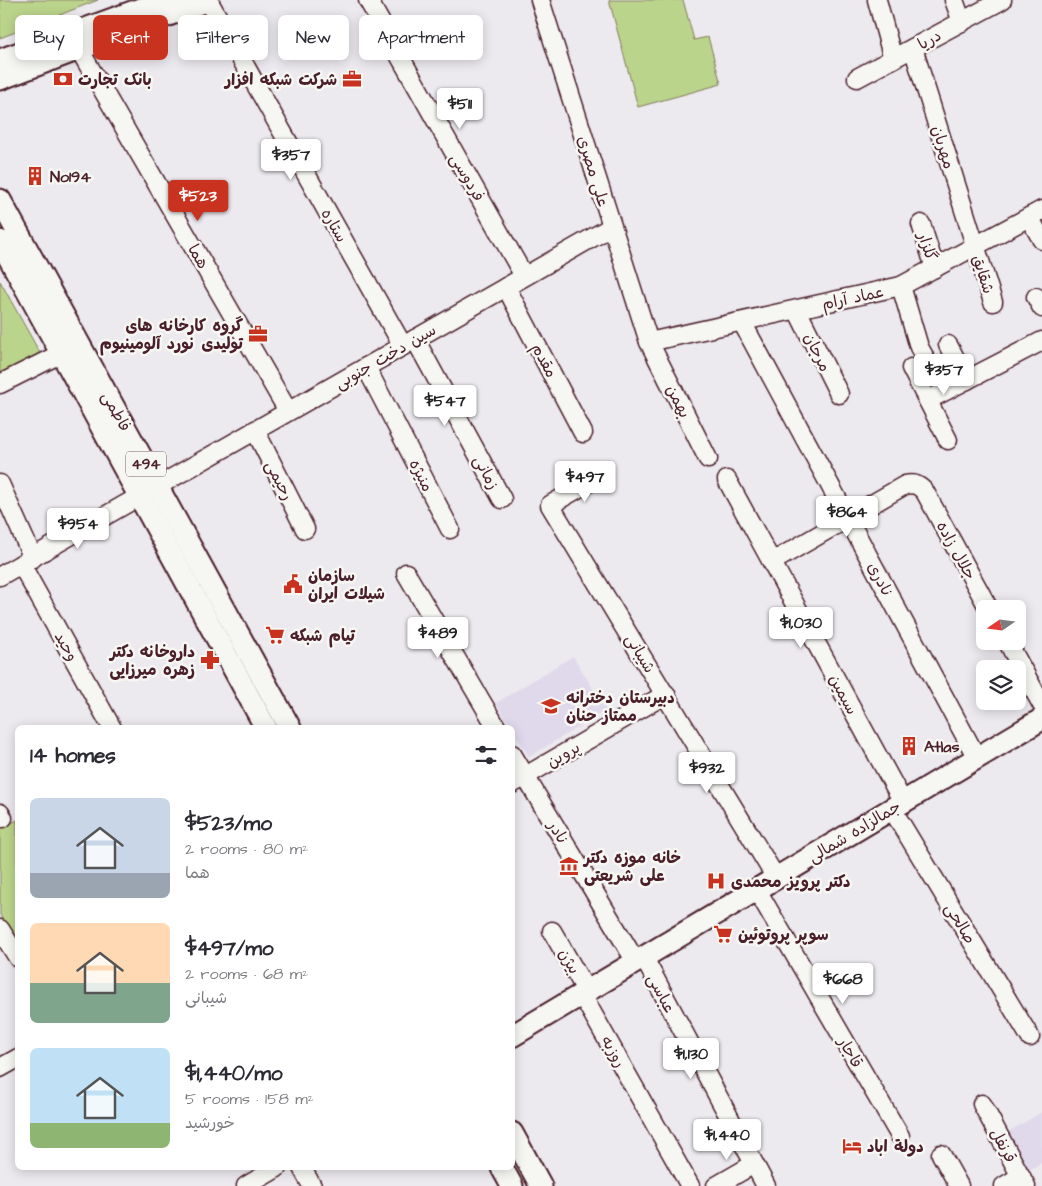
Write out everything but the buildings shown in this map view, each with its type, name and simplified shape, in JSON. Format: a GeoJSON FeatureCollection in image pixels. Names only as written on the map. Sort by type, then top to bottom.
{"type":"FeatureCollection","features":[{"type":"Feature","properties":{"kind":"main road"},"geometry":{"type":"LineString","coordinates":[[83,37],[165,0]]}},
{"type":"Feature","properties":{"kind":"main road"},"geometry":{"type":"LineString","coordinates":[[83,39],[208,0]]}},
{"type":"Feature","properties":{"kind":"main road"},"geometry":{"type":"LineString","coordinates":[[0,64],[15,59]]}},
{"type":"Feature","properties":{"kind":"main road","name":"فاطمی"},"geometry":{"type":"LineString","coordinates":[[0,200],[149,490],[265,725]]}},
{"type":"Feature","properties":{"kind":"main road","name":"فاطمی"},"geometry":{"type":"LineString","coordinates":[[0,241],[62,353],[149,490],[288,725]]}},
{"type":"Feature","properties":{"kind":"main road","name":"جمالزاده شمالی"},"geometry":{"type":"LineString","coordinates":[[515,1034],[977,758],[1038,725]]}},
{"type":"Feature","properties":{"kind":"main road"},"geometry":{"type":"LineString","coordinates":[[515,1138],[541,1186]]}},
{"type":"Feature","properties":{"kind":"main road"},"geometry":{"type":"LineString","coordinates":[[503,1170],[512,1186]]}},
{"type":"Feature","properties":{"kind":"street","name":"ستاره"},"geometry":{"type":"LineString","coordinates":[[208,0],[409,342]]}},
{"type":"Feature","properties":{"kind":"street","name":"فردوسی"},"geometry":{"type":"LineString","coordinates":[[368,0],[524,276]]}},
{"type":"Feature","properties":{"kind":"street","name":"علی مصری"},"geometry":{"type":"LineString","coordinates":[[540,0],[649,342]]}},
{"type":"Feature","properties":{"kind":"street"},"geometry":{"type":"LineString","coordinates":[[877,0],[893,59]]}},
{"type":"Feature","properties":{"kind":"street"},"geometry":{"type":"LineString","coordinates":[[954,0],[962,22]]}},
{"type":"Feature","properties":{"kind":"street","name":"دریا"},"geometry":{"type":"LineString","coordinates":[[857,78],[1002,0]]}},
{"type":"Feature","properties":{"kind":"street","name":"مهربان"},"geometry":{"type":"LineString","coordinates":[[913,48],[976,247]]}},
{"type":"Feature","properties":{"kind":"street","name":"هما"},"geometry":{"type":"LineString","coordinates":[[83,55],[288,411]]}},
{"type":"Feature","properties":{"kind":"street"},"geometry":{"type":"LineString","coordinates":[[1036,214],[1042,240]]}},
{"type":"Feature","properties":{"kind":"street","name":"عماد آرام"},"geometry":{"type":"LineString","coordinates":[[649,342],[901,286],[1036,214]]}},
{"type":"Feature","properties":{"kind":"street","name":"گلزار"},"geometry":{"type":"LineString","coordinates":[[921,224],[935,268]]}},
{"type":"Feature","properties":{"kind":"street","name":"سین دخت جنوبی"},"geometry":{"type":"LineString","coordinates":[[0,576],[611,227]]}},
{"type":"Feature","properties":{"kind":"street","name":"شقایق"},"geometry":{"type":"LineString","coordinates":[[976,247],[992,302]]}},
{"type":"Feature","properties":{"kind":"street"},"geometry":{"type":"LineString","coordinates":[[901,286],[918,347],[917,362],[928,400],[948,440]]}},
{"type":"Feature","properties":{"kind":"street","name":"مقدم"},"geometry":{"type":"LineString","coordinates":[[506,287],[583,433]]}},
{"type":"Feature","properties":{"kind":"street","name":"مرجان"},"geometry":{"type":"LineString","coordinates":[[797,310],[839,394]]}},
{"type":"Feature","properties":{"kind":"street","name":"نادری"},"geometry":{"type":"LineString","coordinates":[[742,322],[977,758]]}},
{"type":"Feature","properties":{"kind":"street"},"geometry":{"type":"LineString","coordinates":[[928,400],[1042,341]]}},
{"type":"Feature","properties":{"kind":"street","name":"زمانی"},"geometry":{"type":"LineString","coordinates":[[409,342],[502,499]]}},
{"type":"Feature","properties":{"kind":"street","name":"بهمن"},"geometry":{"type":"LineString","coordinates":[[649,342],[708,459]]}},
{"type":"Feature","properties":{"kind":"street"},"geometry":{"type":"LineString","coordinates":[[948,345],[967,380]]}},
{"type":"Feature","properties":{"kind":"street"},"geometry":{"type":"LineString","coordinates":[[0,384],[62,353]]}},
{"type":"Feature","properties":{"kind":"street","name":"منیژه"},"geometry":{"type":"LineString","coordinates":[[366,367],[450,530]]}},
{"type":"Feature","properties":{"kind":"street","name":"رحیمی"},"geometry":{"type":"LineString","coordinates":[[255,430],[305,529]]}},
{"type":"Feature","properties":{"kind":"street","name":"شیبانی"},"geometry":{"type":"LineString","coordinates":[[603,474],[550,505],[776,878]]}},
{"type":"Feature","properties":{"kind":"street","name":"سیمین"},"geometry":{"type":"LineString","coordinates":[[727,480],[772,562],[897,806]]}},
{"type":"Feature","properties":{"kind":"street","name":"وحید"},"geometry":{"type":"LineString","coordinates":[[0,484],[27,561],[110,725]]}},
{"type":"Feature","properties":{"kind":"street","name":"جلال زاده"},"geometry":{"type":"LineString","coordinates":[[848,518],[905,485],[917,485],[925,492],[984,600]]}},
{"type":"Feature","properties":{"kind":"street"},"geometry":{"type":"LineString","coordinates":[[772,562],[848,518]]}},
{"type":"Feature","properties":{"kind":"street"},"geometry":{"type":"LineString","coordinates":[[406,573],[495,725]]}},
{"type":"Feature","properties":{"kind":"street"},"geometry":{"type":"LineString","coordinates":[[1012,650],[1042,705]]}},
{"type":"Feature","properties":{"kind":"street","name":"پروین"},"geometry":{"type":"LineString","coordinates":[[519,780],[666,694]]}},
{"type":"Feature","properties":{"kind":"street","name":"نادر"},"geometry":{"type":"LineString","coordinates":[[515,765],[519,780],[640,960]]}},
{"type":"Feature","properties":{"kind":"street","name":"صالحی"},"geometry":{"type":"LineString","coordinates":[[897,806],[1030,1037]]}},
{"type":"Feature","properties":{"kind":"street","name":"قاجار"},"geometry":{"type":"LineString","coordinates":[[757,890],[900,1136]]}},
{"type":"Feature","properties":{"kind":"street"},"geometry":{"type":"LineString","coordinates":[[0,929],[15,953]]}},
{"type":"Feature","properties":{"kind":"street","name":"بیژن"},"geometry":{"type":"LineString","coordinates":[[552,931],[585,993]]}},
{"type":"Feature","properties":{"kind":"street","name":"عباسی"},"geometry":{"type":"LineString","coordinates":[[640,960],[766,1186]]}},
{"type":"Feature","properties":{"kind":"street","name":"روزبه"},"geometry":{"type":"LineString","coordinates":[[585,993],[690,1186]]}},
{"type":"Feature","properties":{"kind":"street"},"geometry":{"type":"LineString","coordinates":[[0,1068],[15,1060]]}},
{"type":"Feature","properties":{"kind":"street","name":"قرنفل"},"geometry":{"type":"LineString","coordinates":[[982,1104],[1024,1181]]}},
{"type":"Feature","properties":{"kind":"street"},"geometry":{"type":"LineString","coordinates":[[941,1154],[959,1186]]}},
{"type":"Feature","properties":{"kind":"street"},"geometry":{"type":"LineString","coordinates":[[716,1186],[754,1164]]}},
{"type":"Feature","properties":{"kind":"street"},"geometry":{"type":"LineString","coordinates":[[246,1186],[274,1170]]}},
{"type":"Feature","properties":{"kind":"street"},"geometry":{"type":"LineString","coordinates":[[303,1170],[312,1186]]}},
{"type":"Feature","properties":{"kind":"street"},"geometry":{"type":"LineString","coordinates":[[1004,1186],[1024,1181]]}},
{"type":"Feature","properties":{"kind":"shaded area","name":"دبیرستان دخترانه ممتاز حنان"},"geometry":{"type":"Polygon","coordinates":[[[573,656],[606,710],[529,757],[515,734],[515,725],[509,725],[496,703],[573,656]]]}},
{"type":"Feature","properties":{"kind":"shaded area"},"geometry":{"type":"Polygon","coordinates":[[[1042,1112],[1042,1163],[1027,1171],[1006,1133],[1042,1112]]]}},
{"type":"Feature","properties":{"kind":"green space"},"geometry":{"type":"Polygon","coordinates":[[[0,0],[98,0],[59,15],[15,15],[15,32],[0,38],[0,0]]]}},
{"type":"Feature","properties":{"kind":"green space"},"geometry":{"type":"Polygon","coordinates":[[[609,0],[683,0],[694,40],[708,37],[721,84],[638,107],[609,0]]]}},
{"type":"Feature","properties":{"kind":"green space"},"geometry":{"type":"Polygon","coordinates":[[[0,281],[41,355],[0,375],[0,281]]]}},
{"type":"Feature","properties":{"kind":"green space"},"geometry":{"type":"Polygon","coordinates":[[[0,820],[4,827],[15,821],[15,941],[0,915],[0,820]]]}},
{"type":"Feature","properties":{"kind":"place","name":"بانک تجارت"},"geometry":{"type":"Point","coordinates":[63,79]}},
{"type":"Feature","properties":{"kind":"place","name":"شرکت شبکه افزار"},"geometry":{"type":"Point","coordinates":[352,79]}},
{"type":"Feature","properties":{"kind":"place","name":"No194"},"geometry":{"type":"Point","coordinates":[35,176]}},
{"type":"Feature","properties":{"kind":"place","name":"گروه کارخانه های تولیدی نورد آلومینیوم"},"geometry":{"type":"Point","coordinates":[258,334]}},
{"type":"Feature","properties":{"kind":"place","name":"سازمان شیلات ایران"},"geometry":{"type":"Point","coordinates":[293,584]}},
{"type":"Feature","properties":{"kind":"place","name":"تیام شبکه"},"geometry":{"type":"Point","coordinates":[275,635]}},
{"type":"Feature","properties":{"kind":"place","name":"داروخانه دکتر زهره میرزایی"},"geometry":{"type":"Point","coordinates":[210,660]}},
{"type":"Feature","properties":{"kind":"place","name":"دبیرستان دخترانه ممتاز حنان"},"geometry":{"type":"Point","coordinates":[551,706]}},
{"type":"Feature","properties":{"kind":"place","name":"Atlas"},"geometry":{"type":"Point","coordinates":[909,746]}},
{"type":"Feature","properties":{"kind":"place","name":"خانه موزه دکتر علی شریعتی"},"geometry":{"type":"Point","coordinates":[569,866]}},
{"type":"Feature","properties":{"kind":"place","name":"دکتر پرویز محمدی"},"geometry":{"type":"Point","coordinates":[716,881]}},
{"type":"Feature","properties":{"kind":"place","name":"سوپر پروتوئین"},"geometry":{"type":"Point","coordinates":[723,934]}},
{"type":"Feature","properties":{"kind":"place","name":"دولة اباد"},"geometry":{"type":"Point","coordinates":[852,1146]}}]}
